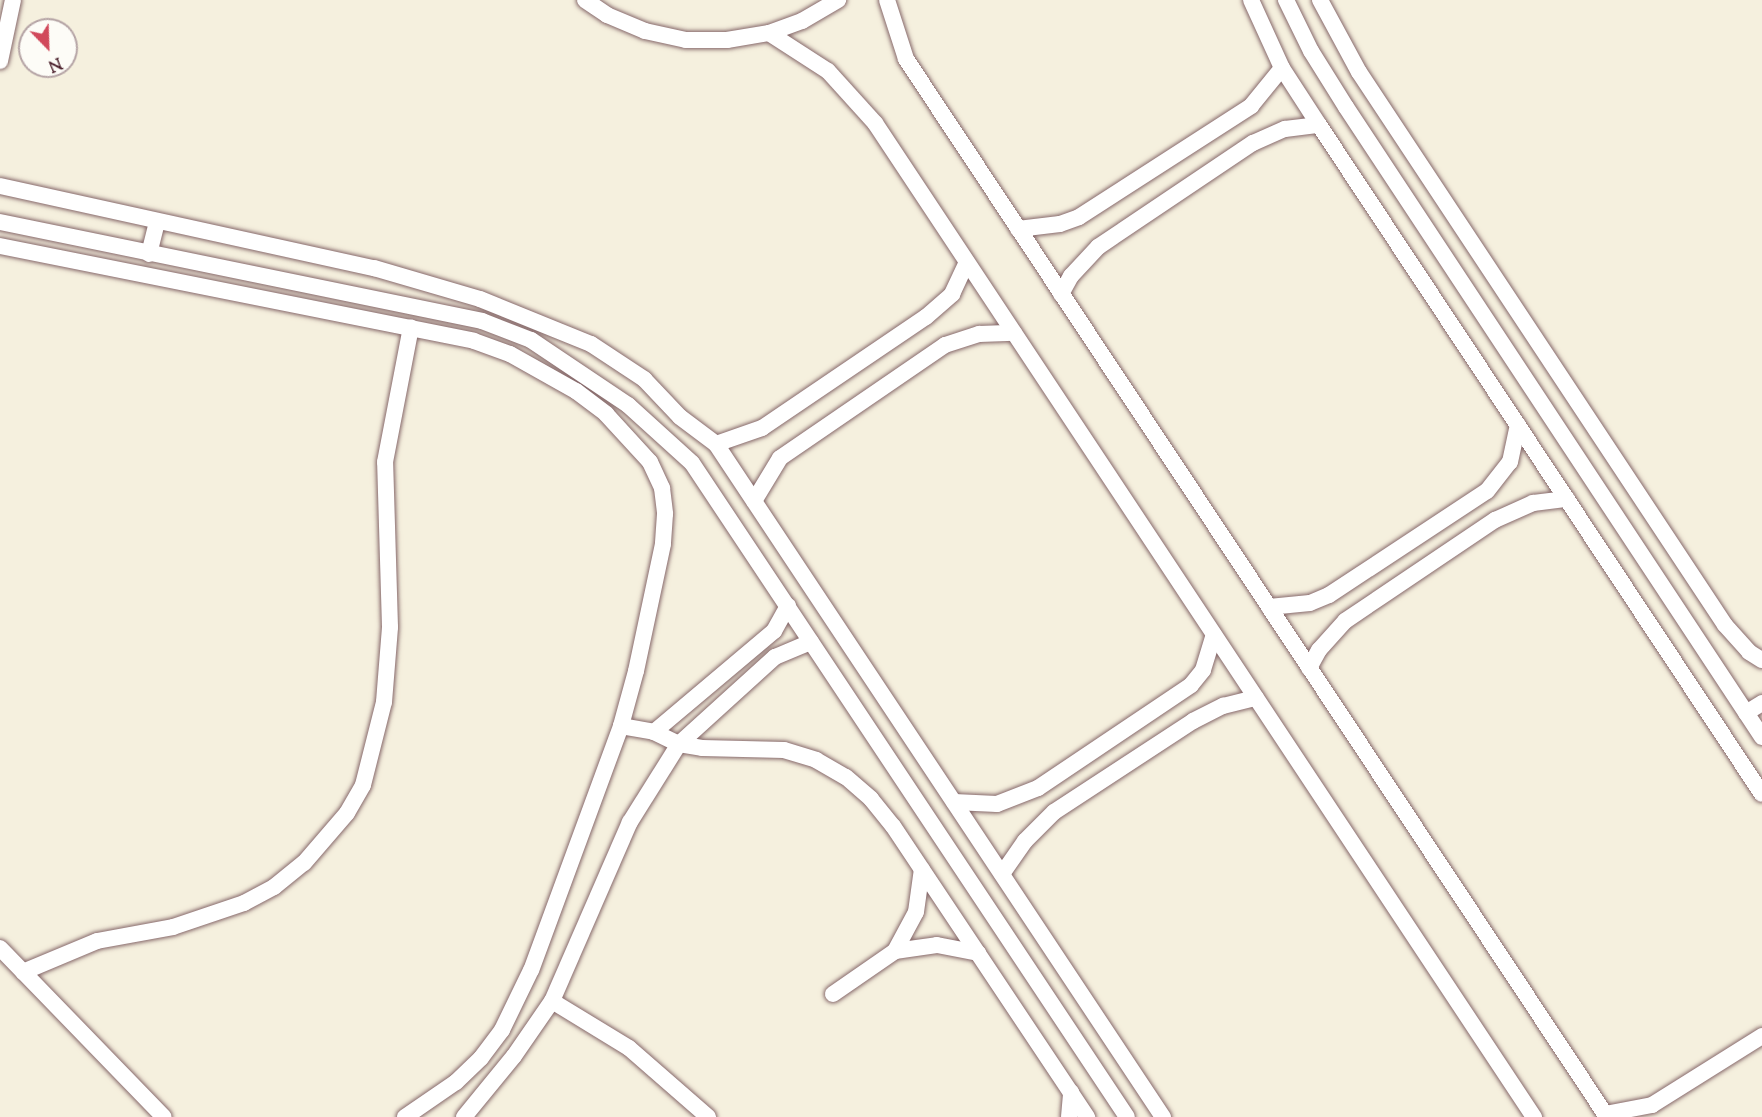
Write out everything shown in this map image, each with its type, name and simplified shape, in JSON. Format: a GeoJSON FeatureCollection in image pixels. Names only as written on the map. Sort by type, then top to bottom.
{"type":"FeatureCollection","features":[{"type":"Feature","properties":{"kind":"street"},"geometry":{"type":"LineString","coordinates":[[0,61],[13,0]]}},
{"type":"Feature","properties":{"kind":"street"},"geometry":{"type":"LineString","coordinates":[[585,0],[607,15],[645,31],[686,40],[727,40],[768,33],[802,21],[838,0]]}},
{"type":"Feature","properties":{"kind":"street"},"geometry":{"type":"LineString","coordinates":[[887,0],[906,59],[1606,1115],[1653,1105],[1762,1036]]}},
{"type":"Feature","properties":{"kind":"street"},"geometry":{"type":"LineString","coordinates":[[1251,0],[1282,68],[1318,125],[1762,794]]}},
{"type":"Feature","properties":{"kind":"street"},"geometry":{"type":"LineString","coordinates":[[1286,0],[1311,51],[1346,107],[1761,733]]}},
{"type":"Feature","properties":{"kind":"street"},"geometry":{"type":"LineString","coordinates":[[1320,0],[1359,72],[1725,625],[1749,652],[1762,660]]}},
{"type":"Feature","properties":{"kind":"street"},"geometry":{"type":"LineString","coordinates":[[768,33],[800,50],[853,95],[967,262],[1534,1117]]}},
{"type":"Feature","properties":{"kind":"street"},"geometry":{"type":"LineString","coordinates":[[1018,229],[1060,224],[1088,211],[1251,106],[1282,68]]}},
{"type":"Feature","properties":{"kind":"street"},"geometry":{"type":"LineString","coordinates":[[1061,294],[1098,247],[1213,169],[1269,134],[1318,125]]}},
{"type":"Feature","properties":{"kind":"street"},"geometry":{"type":"LineString","coordinates":[[0,186],[374,268],[480,299],[591,344],[644,379],[681,417],[716,444],[1162,1117]]}},
{"type":"Feature","properties":{"kind":"street"},"geometry":{"type":"LineString","coordinates":[[0,222],[149,254],[427,307],[531,340],[628,405],[692,463],[1127,1117]]}},
{"type":"Feature","properties":{"kind":"street"},"geometry":{"type":"LineString","coordinates":[[149,254],[157,222]]}},
{"type":"Feature","properties":{"kind":"street"},"geometry":{"type":"LineString","coordinates":[[0,246],[411,327],[474,342],[544,371],[606,414],[650,462],[662,488],[663,544],[621,726],[518,1001],[481,1058],[456,1082],[405,1117]]}},
{"type":"Feature","properties":{"kind":"street"},"geometry":{"type":"LineString","coordinates":[[716,444],[762,428],[926,317],[952,294],[967,262]]}},
{"type":"Feature","properties":{"kind":"street"},"geometry":{"type":"LineString","coordinates":[[23,972],[98,941],[173,927],[244,903],[274,887],[304,863],[347,813],[363,785],[384,702],[390,627],[385,462],[411,327]]}},
{"type":"Feature","properties":{"kind":"street"},"geometry":{"type":"LineString","coordinates":[[754,501],[780,458],[945,345],[979,334],[1014,333]]}},
{"type":"Feature","properties":{"kind":"street"},"geometry":{"type":"LineString","coordinates":[[1269,607],[1300,605],[1329,595],[1486,490],[1510,462],[1518,425]]}},
{"type":"Feature","properties":{"kind":"street"},"geometry":{"type":"LineString","coordinates":[[1309,668],[1319,650],[1346,621],[1496,520],[1533,503],[1567,499]]}},
{"type":"Feature","properties":{"kind":"street"},"geometry":{"type":"LineString","coordinates":[[654,732],[774,631],[788,606]]}},
{"type":"Feature","properties":{"kind":"street"},"geometry":{"type":"LineString","coordinates":[[954,802],[997,804],[1038,789],[1191,685],[1203,670],[1214,635]]}},
{"type":"Feature","properties":{"kind":"street"},"geometry":{"type":"LineString","coordinates":[[464,1117],[547,1008],[630,822],[679,744],[775,657],[812,642]]}},
{"type":"Feature","properties":{"kind":"street"},"geometry":{"type":"LineString","coordinates":[[1002,874],[1025,841],[1054,812],[1193,721],[1224,706],[1256,698]]}},
{"type":"Feature","properties":{"kind":"street"},"geometry":{"type":"LineString","coordinates":[[1746,713],[1762,703]]}},
{"type":"Feature","properties":{"kind":"street"},"geometry":{"type":"LineString","coordinates":[[621,726],[654,732],[679,744],[784,750],[816,760],[846,777],[871,799],[922,869],[1087,1117]]}},
{"type":"Feature","properties":{"kind":"street"},"geometry":{"type":"LineString","coordinates":[[895,951],[916,912],[922,869]]}},
{"type":"Feature","properties":{"kind":"street"},"geometry":{"type":"LineString","coordinates":[[1010,941],[1025,942],[1035,932],[1035,924]]}},
{"type":"Feature","properties":{"kind":"street"},"geometry":{"type":"LineString","coordinates":[[833,994],[895,951],[937,945],[978,953]]}},
{"type":"Feature","properties":{"kind":"street"},"geometry":{"type":"LineString","coordinates":[[0,948],[164,1117]]}},
{"type":"Feature","properties":{"kind":"street"},"geometry":{"type":"LineString","coordinates":[[1047,998],[1052,984],[1065,978],[1072,981]]}},
{"type":"Feature","properties":{"kind":"street"},"geometry":{"type":"LineString","coordinates":[[518,1001],[547,1008],[629,1048],[708,1117]]}},
{"type":"Feature","properties":{"kind":"street"},"geometry":{"type":"LineString","coordinates":[[1068,1117],[1071,1092]]}}]}
